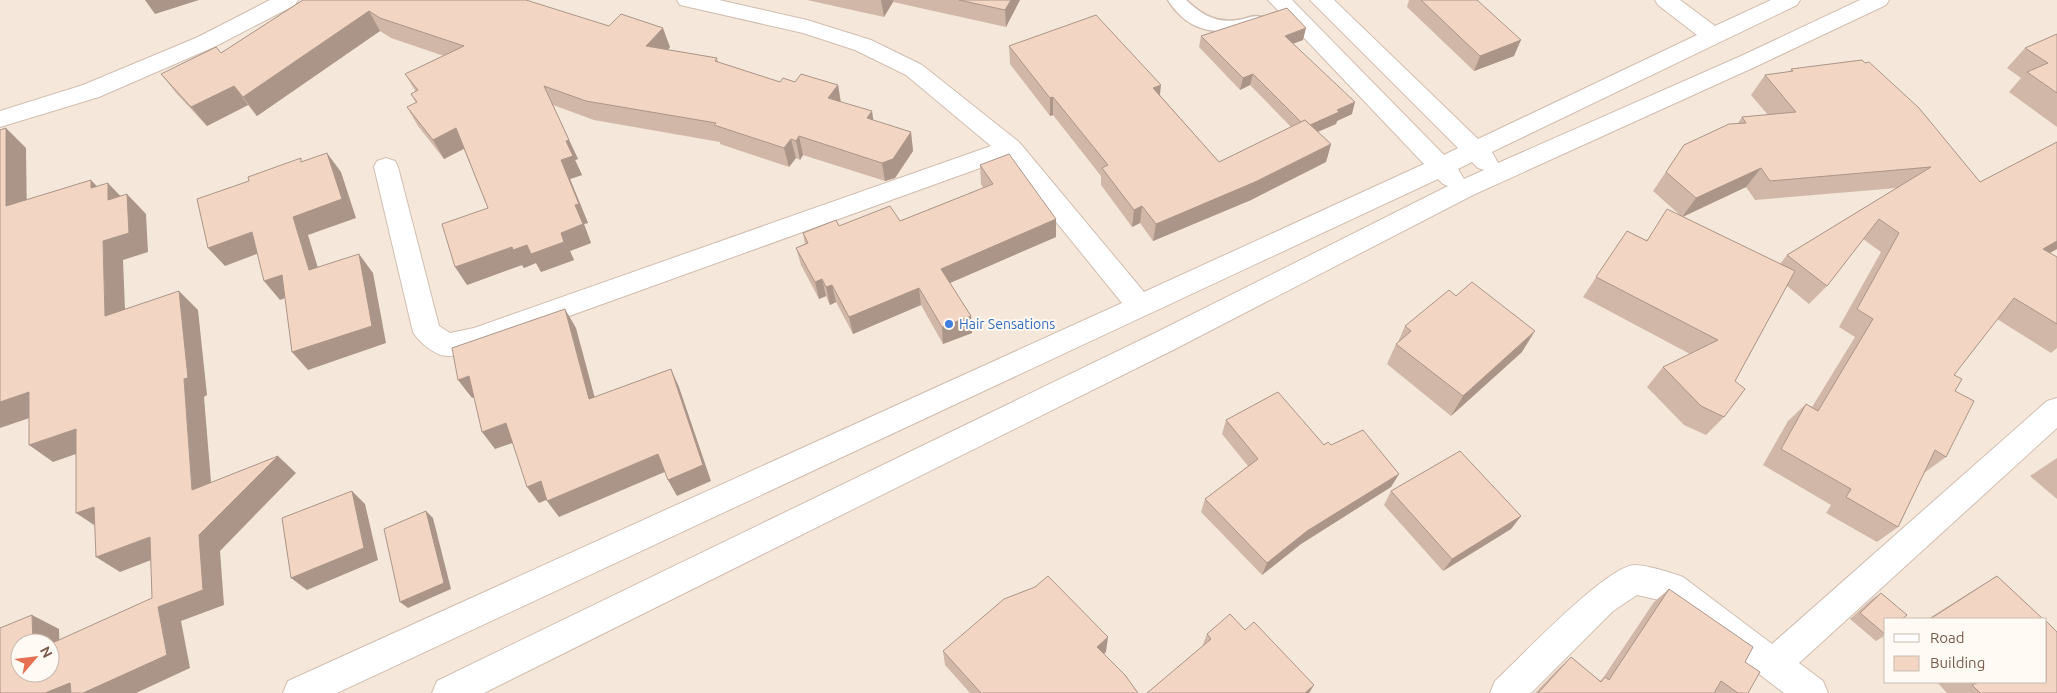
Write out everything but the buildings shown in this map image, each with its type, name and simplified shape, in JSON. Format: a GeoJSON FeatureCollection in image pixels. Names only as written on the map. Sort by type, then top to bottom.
{"type":"FeatureCollection","features":[{"type":"Feature","properties":{"kind":"street"},"geometry":{"type":"LineString","coordinates":[[0,119],[91,91],[206,42],[287,0]]}},
{"type":"Feature","properties":{"kind":"street"},"geometry":{"type":"LineString","coordinates":[[688,0],[807,27],[863,45],[914,70],[1010,148],[1139,305]]}},
{"type":"Feature","properties":{"kind":"street"},"geometry":{"type":"LineString","coordinates":[[1321,0],[1498,174]]}},
{"type":"Feature","properties":{"kind":"street"},"geometry":{"type":"LineString","coordinates":[[1666,0],[1714,36]]}},
{"type":"Feature","properties":{"kind":"street"},"geometry":{"type":"LineString","coordinates":[[300,693],[337,684],[1139,305],[1368,202],[1789,0]]}},
{"type":"Feature","properties":{"kind":"street"},"geometry":{"type":"LineString","coordinates":[[449,693],[1165,342],[1464,189],[1749,61],[1878,0]]}},
{"type":"Feature","properties":{"kind":"street"},"geometry":{"type":"LineString","coordinates":[[1284,5],[1464,189]]}},
{"type":"Feature","properties":{"kind":"street"},"geometry":{"type":"LineString","coordinates":[[386,167],[427,332],[447,345],[475,340],[1010,148]]}},
{"type":"Feature","properties":{"kind":"street"},"geometry":{"type":"LineString","coordinates":[[1773,665],[2057,410]]}},
{"type":"Feature","properties":{"kind":"street"},"geometry":{"type":"LineString","coordinates":[[1507,693],[1602,600],[1634,580],[1672,588],[1810,693]]}},
{"type":"Feature","properties":{"kind":"lane"},"geometry":{"type":"LineString","coordinates":[[1176,0],[1195,19],[1214,26],[1235,27],[1284,5]]}},
{"type":"Feature","properties":{"kind":"shaded area"},"geometry":{"type":"Polygon","coordinates":[[[0,0],[2057,0],[2057,693],[0,693],[0,0]]]}},
{"type":"Feature","properties":{"kind":"place","name":"Hair Sensations"},"geometry":{"type":"Point","coordinates":[949,324]}}]}
